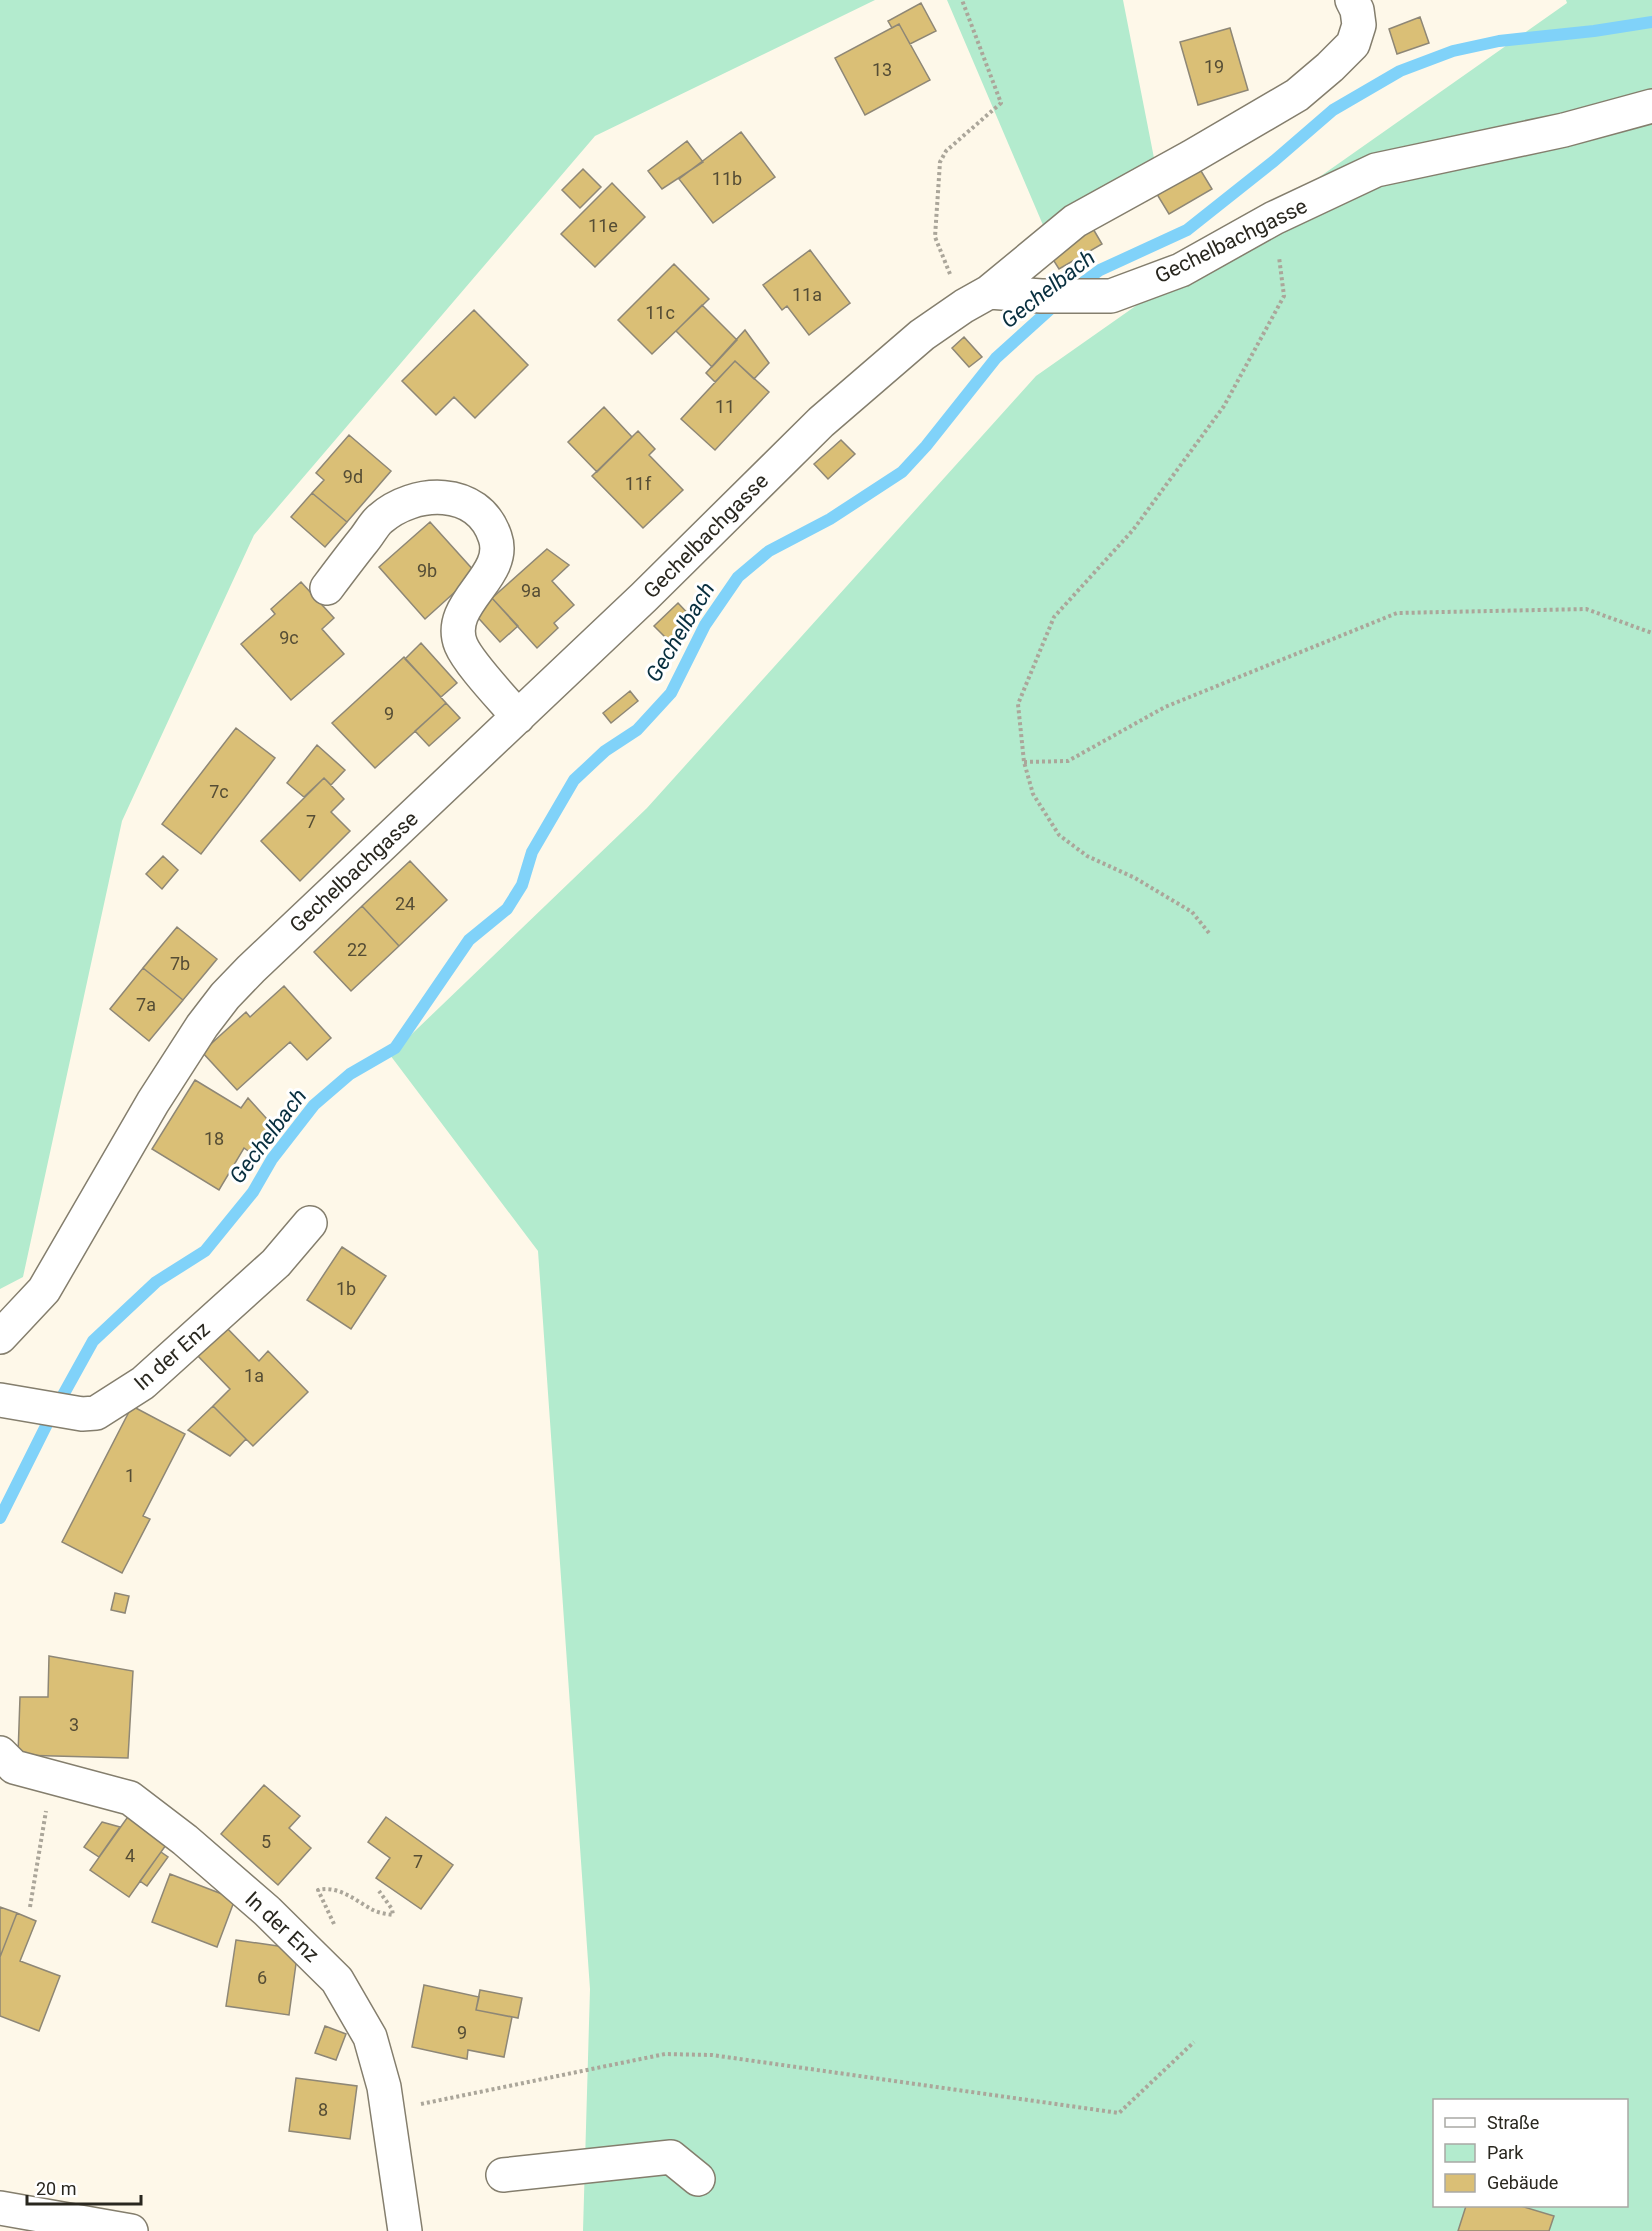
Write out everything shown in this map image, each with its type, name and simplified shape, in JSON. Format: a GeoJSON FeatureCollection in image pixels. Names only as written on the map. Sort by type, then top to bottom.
{"type":"FeatureCollection","features":[{"type":"Feature","properties":{"kind":"street"},"geometry":{"type":"LineString","coordinates":[[977,299],[1075,221],[1191,158],[1297,95],[1353,44],[1359,24],[1357,10],[1352,0]]}},
{"type":"Feature","properties":{"kind":"street","name":"Gechelbachgasse"},"geometry":{"type":"LineString","coordinates":[[0,1336],[44,1290],[153,1102],[202,1026],[225,996],[644,597],[820,422],[922,334],[977,299],[1111,296],[1181,270],[1274,218],[1376,170],[1564,130],[1652,106]]}},
{"type":"Feature","properties":{"kind":"street"},"geometry":{"type":"LineString","coordinates":[[327,588],[380,519],[407,502],[439,496],[465,501],[483,516],[496,537],[496,559],[487,577],[466,604],[460,626],[461,644],[518,717]]}},
{"type":"Feature","properties":{"kind":"street","name":"In der Enz"},"geometry":{"type":"LineString","coordinates":[[0,1400],[56,1410],[96,1413],[142,1383],[276,1263],[310,1223]]}},
{"type":"Feature","properties":{"kind":"street","name":"In der Enz"},"geometry":{"type":"LineString","coordinates":[[0,1753],[14,1767],[130,1798],[185,1840],[267,1911],[337,1980],[370,2037],[384,2087],[405,2231]]}},
{"type":"Feature","properties":{"kind":"street"},"geometry":{"type":"LineString","coordinates":[[503,2175],[671,2157],[698,2179]]}},
{"type":"Feature","properties":{"kind":"street"},"geometry":{"type":"LineString","coordinates":[[13,2217],[131,2231]]}},
{"type":"Feature","properties":{"kind":"path"},"geometry":{"type":"LineString","coordinates":[[962,0],[1001,103],[946,151],[940,162],[935,237],[977,299]]}},
{"type":"Feature","properties":{"kind":"path"},"geometry":{"type":"LineString","coordinates":[[1209,933],[1192,912],[1135,878],[1087,856],[1059,835],[1033,794],[1024,762],[1018,704],[1054,617],[1133,530],[1224,406],[1284,296],[1274,218]]}},
{"type":"Feature","properties":{"kind":"path"},"geometry":{"type":"LineString","coordinates":[[1024,762],[1068,761],[1165,707],[1397,613],[1586,609],[1652,633]]}},
{"type":"Feature","properties":{"kind":"path"},"geometry":{"type":"LineString","coordinates":[[30,1907],[50,1777]]}},
{"type":"Feature","properties":{"kind":"path"},"geometry":{"type":"LineString","coordinates":[[338,1931],[318,1890],[324,1889],[352,1896],[375,1911],[393,1915],[392,1909],[380,1891]]}},
{"type":"Feature","properties":{"kind":"path"},"geometry":{"type":"LineString","coordinates":[[388,2111],[654,2056],[677,2054],[712,2055],[1119,2113],[1194,2042]]}},
{"type":"Feature","properties":{"kind":"green space"},"geometry":{"type":"Polygon","coordinates":[[[0,0],[875,0],[595,136],[254,535],[122,821],[23,1277],[0,1289],[0,0]]]}},
{"type":"Feature","properties":{"kind":"green space"},"geometry":{"type":"Polygon","coordinates":[[[947,0],[1123,0],[1154,158],[1043,225],[947,0]]]}},
{"type":"Feature","properties":{"kind":"green space"},"geometry":{"type":"Polygon","coordinates":[[[1566,0],[1652,0],[1652,2231],[583,2231],[590,1989],[538,1251],[390,1055],[647,808],[1036,376],[1567,3],[1566,0]]]}},
{"type":"Feature","properties":{"kind":"building"},"geometry":{"type":"Polygon","coordinates":[[[921,3],[936,31],[910,44],[899,24],[892,28],[888,21],[921,3]]]}},
{"type":"Feature","properties":{"kind":"building"},"geometry":{"type":"Polygon","coordinates":[[[1420,17],[1429,43],[1397,54],[1389,29],[1420,17]]]}},
{"type":"Feature","properties":{"kind":"building"},"geometry":{"type":"Polygon","coordinates":[[[899,24],[930,80],[865,115],[835,58],[899,24]]]}},
{"type":"Feature","properties":{"kind":"building"},"geometry":{"type":"Polygon","coordinates":[[[1230,28],[1248,90],[1198,105],[1180,42],[1230,28]]]}},
{"type":"Feature","properties":{"kind":"building"},"geometry":{"type":"Polygon","coordinates":[[[741,132],[775,177],[713,223],[679,179],[741,132]]]}},
{"type":"Feature","properties":{"kind":"building"},"geometry":{"type":"Polygon","coordinates":[[[687,141],[703,162],[662,189],[648,171],[687,141]]]}},
{"type":"Feature","properties":{"kind":"building"},"geometry":{"type":"Polygon","coordinates":[[[1198,166],[1212,189],[1169,214],[1155,191],[1198,166]]]}},
{"type":"Feature","properties":{"kind":"building"},"geometry":{"type":"Polygon","coordinates":[[[583,169],[601,187],[580,208],[562,190],[583,169]]]}},
{"type":"Feature","properties":{"kind":"building"},"geometry":{"type":"Polygon","coordinates":[[[612,183],[645,217],[595,267],[561,234],[612,183]]]}},
{"type":"Feature","properties":{"kind":"building"},"geometry":{"type":"Polygon","coordinates":[[[1092,227],[1102,244],[1059,269],[1049,253],[1092,227]]]}},
{"type":"Feature","properties":{"kind":"building"},"geometry":{"type":"Polygon","coordinates":[[[810,250],[850,303],[809,335],[787,306],[782,310],[763,285],[810,250]]]}},
{"type":"Feature","properties":{"kind":"building"},"geometry":{"type":"Polygon","coordinates":[[[674,264],[709,299],[652,354],[618,320],[674,264]]]}},
{"type":"Feature","properties":{"kind":"building"},"geometry":{"type":"Polygon","coordinates":[[[702,305],[737,340],[712,367],[676,331],[702,305]]]}},
{"type":"Feature","properties":{"kind":"building"},"geometry":{"type":"Polygon","coordinates":[[[474,310],[528,365],[475,418],[454,397],[436,415],[402,381],[474,310]]]}},
{"type":"Feature","properties":{"kind":"building"},"geometry":{"type":"Polygon","coordinates":[[[745,330],[769,363],[754,379],[735,361],[715,382],[706,373],[745,330]]]}},
{"type":"Feature","properties":{"kind":"building"},"geometry":{"type":"Polygon","coordinates":[[[964,337],[982,357],[969,367],[952,348],[964,337]]]}},
{"type":"Feature","properties":{"kind":"building"},"geometry":{"type":"Polygon","coordinates":[[[735,361],[769,392],[715,450],[681,419],[735,361]]]}},
{"type":"Feature","properties":{"kind":"building"},"geometry":{"type":"Polygon","coordinates":[[[604,407],[632,437],[597,472],[568,442],[604,407]]]}},
{"type":"Feature","properties":{"kind":"building"},"geometry":{"type":"Polygon","coordinates":[[[638,431],[655,449],[649,455],[683,490],[643,528],[592,476],[638,431]]]}},
{"type":"Feature","properties":{"kind":"building"},"geometry":{"type":"Polygon","coordinates":[[[349,435],[391,471],[347,522],[312,493],[324,480],[316,473],[349,435]]]}},
{"type":"Feature","properties":{"kind":"building"},"geometry":{"type":"Polygon","coordinates":[[[841,440],[855,454],[828,479],[814,464],[841,440]]]}},
{"type":"Feature","properties":{"kind":"building"},"geometry":{"type":"Polygon","coordinates":[[[312,493],[347,522],[325,547],[291,517],[312,493]]]}},
{"type":"Feature","properties":{"kind":"building"},"geometry":{"type":"Polygon","coordinates":[[[430,522],[476,573],[425,619],[379,567],[430,522]]]}},
{"type":"Feature","properties":{"kind":"building"},"geometry":{"type":"Polygon","coordinates":[[[547,549],[569,565],[552,581],[574,605],[554,623],[558,628],[537,648],[492,598],[547,549]]]}},
{"type":"Feature","properties":{"kind":"building"},"geometry":{"type":"Polygon","coordinates":[[[301,582],[334,618],[322,629],[344,654],[291,700],[241,644],[275,614],[271,609],[301,582]]]}},
{"type":"Feature","properties":{"kind":"building"},"geometry":{"type":"Polygon","coordinates":[[[490,596],[518,626],[500,642],[473,612],[490,596]]]}},
{"type":"Feature","properties":{"kind":"building"},"geometry":{"type":"Polygon","coordinates":[[[678,603],[695,621],[671,643],[654,626],[678,603]]]}},
{"type":"Feature","properties":{"kind":"building"},"geometry":{"type":"Polygon","coordinates":[[[421,643],[457,683],[441,697],[405,659],[421,643]]]}},
{"type":"Feature","properties":{"kind":"building"},"geometry":{"type":"Polygon","coordinates":[[[404,657],[446,703],[375,768],[332,723],[404,657]]]}},
{"type":"Feature","properties":{"kind":"building"},"geometry":{"type":"Polygon","coordinates":[[[630,691],[638,701],[611,723],[603,713],[630,691]]]}},
{"type":"Feature","properties":{"kind":"building"},"geometry":{"type":"Polygon","coordinates":[[[446,703],[460,718],[429,746],[415,731],[446,703]]]}},
{"type":"Feature","properties":{"kind":"building"},"geometry":{"type":"Polygon","coordinates":[[[236,728],[275,758],[201,854],[162,824],[236,728]]]}},
{"type":"Feature","properties":{"kind":"building"},"geometry":{"type":"Polygon","coordinates":[[[317,745],[345,770],[331,785],[324,778],[304,797],[287,783],[317,745]]]}},
{"type":"Feature","properties":{"kind":"building"},"geometry":{"type":"Polygon","coordinates":[[[324,778],[344,799],[331,812],[350,831],[300,881],[261,841],[324,778]]]}},
{"type":"Feature","properties":{"kind":"building"},"geometry":{"type":"Polygon","coordinates":[[[163,856],[178,870],[162,889],[146,874],[163,856]]]}},
{"type":"Feature","properties":{"kind":"building"},"geometry":{"type":"Polygon","coordinates":[[[410,861],[447,900],[399,946],[362,906],[410,861]]]}},
{"type":"Feature","properties":{"kind":"building"},"geometry":{"type":"Polygon","coordinates":[[[362,906],[399,946],[351,991],[314,952],[362,906]]]}},
{"type":"Feature","properties":{"kind":"building"},"geometry":{"type":"Polygon","coordinates":[[[177,927],[217,959],[183,1000],[143,968],[177,927]]]}},
{"type":"Feature","properties":{"kind":"building"},"geometry":{"type":"Polygon","coordinates":[[[143,968],[183,1000],[149,1041],[110,1009],[143,968]]]}},
{"type":"Feature","properties":{"kind":"building"},"geometry":{"type":"Polygon","coordinates":[[[284,986],[331,1038],[307,1060],[290,1042],[237,1090],[202,1052],[246,1012],[250,1017],[284,986]]]}},
{"type":"Feature","properties":{"kind":"building"},"geometry":{"type":"Polygon","coordinates":[[[195,1080],[241,1108],[248,1098],[276,1129],[258,1158],[244,1148],[219,1190],[152,1149],[195,1080]]]}},
{"type":"Feature","properties":{"kind":"building"},"geometry":{"type":"Polygon","coordinates":[[[342,1247],[386,1276],[351,1329],[307,1300],[342,1247]]]}},
{"type":"Feature","properties":{"kind":"building"},"geometry":{"type":"Polygon","coordinates":[[[224,1325],[259,1361],[268,1351],[308,1392],[253,1446],[213,1406],[230,1389],[195,1353],[224,1325]]]}},
{"type":"Feature","properties":{"kind":"building"},"geometry":{"type":"Polygon","coordinates":[[[132,1406],[185,1434],[143,1516],[150,1519],[122,1573],[62,1542],[132,1406]]]}},
{"type":"Feature","properties":{"kind":"building"},"geometry":{"type":"Polygon","coordinates":[[[213,1406],[246,1439],[230,1456],[188,1430],[213,1406]]]}},
{"type":"Feature","properties":{"kind":"building"},"geometry":{"type":"Polygon","coordinates":[[[115,1593],[129,1596],[125,1613],[111,1610],[115,1593]]]}},
{"type":"Feature","properties":{"kind":"building"},"geometry":{"type":"Polygon","coordinates":[[[49,1656],[133,1671],[128,1758],[18,1755],[20,1697],[48,1697],[49,1656]]]}},
{"type":"Feature","properties":{"kind":"building"},"geometry":{"type":"Polygon","coordinates":[[[264,1785],[300,1816],[289,1828],[311,1848],[278,1885],[221,1834],[264,1785]]]}},
{"type":"Feature","properties":{"kind":"building"},"geometry":{"type":"Polygon","coordinates":[[[132,1811],[171,1838],[129,1897],[90,1870],[132,1811]]]}},
{"type":"Feature","properties":{"kind":"building"},"geometry":{"type":"Polygon","coordinates":[[[386,1817],[453,1865],[421,1909],[376,1878],[390,1858],[368,1842],[386,1817]]]}},
{"type":"Feature","properties":{"kind":"building"},"geometry":{"type":"Polygon","coordinates":[[[102,1822],[120,1827],[99,1857],[84,1847],[102,1822]]]}},
{"type":"Feature","properties":{"kind":"building"},"geometry":{"type":"Polygon","coordinates":[[[161,1852],[168,1857],[147,1886],[140,1881],[161,1852]]]}},
{"type":"Feature","properties":{"kind":"building"},"geometry":{"type":"Polygon","coordinates":[[[170,1874],[235,1899],[217,1947],[152,1922],[170,1874]]]}},
{"type":"Feature","properties":{"kind":"building"},"geometry":{"type":"Polygon","coordinates":[[[0,1907],[17,1913],[0,1957],[0,1907]]]}},
{"type":"Feature","properties":{"kind":"building"},"geometry":{"type":"Polygon","coordinates":[[[17,1913],[36,1921],[20,1961],[60,1976],[39,2031],[0,2016],[0,1957],[17,1913]]]}},
{"type":"Feature","properties":{"kind":"building"},"geometry":{"type":"Polygon","coordinates":[[[236,1940],[298,1949],[289,2015],[226,2006],[236,1940]]]}},
{"type":"Feature","properties":{"kind":"building"},"geometry":{"type":"Polygon","coordinates":[[[424,1985],[479,1997],[476,2010],[512,2017],[504,2057],[468,2050],[467,2059],[412,2047],[424,1985]]]}},
{"type":"Feature","properties":{"kind":"building"},"geometry":{"type":"Polygon","coordinates":[[[480,1990],[522,1998],[518,2018],[476,2010],[480,1990]]]}},
{"type":"Feature","properties":{"kind":"building"},"geometry":{"type":"Polygon","coordinates":[[[325,2026],[346,2034],[336,2060],[315,2053],[325,2026]]]}},
{"type":"Feature","properties":{"kind":"building"},"geometry":{"type":"Polygon","coordinates":[[[296,2078],[357,2086],[350,2139],[289,2131],[296,2078]]]}},
{"type":"Feature","properties":{"kind":"building"},"geometry":{"type":"Polygon","coordinates":[[[1466,2207],[1524,2207],[1554,2216],[1549,2231],[1458,2231],[1466,2207]]]}},
{"type":"Feature","properties":{"kind":"waterway","name":"Gechelbach"},"geometry":{"type":"LineString","coordinates":[[1074,289],[1100,270],[1187,230],[1274,161],[1333,110],[1400,71],[1453,51],[1499,41],[1652,22]]}},
{"type":"Feature","properties":{"kind":"waterway","name":"Gechelbach"},"geometry":{"type":"LineString","coordinates":[[0,1518],[47,1424],[93,1341],[156,1282],[205,1251],[253,1192],[272,1159],[314,1105],[350,1074],[395,1048],[469,940],[507,909],[522,885],[532,852],[574,780],[605,751],[637,730],[671,693],[705,625],[738,577],[769,551],[830,519],[902,472],[926,446],[996,358],[1058,302]]}}]}
